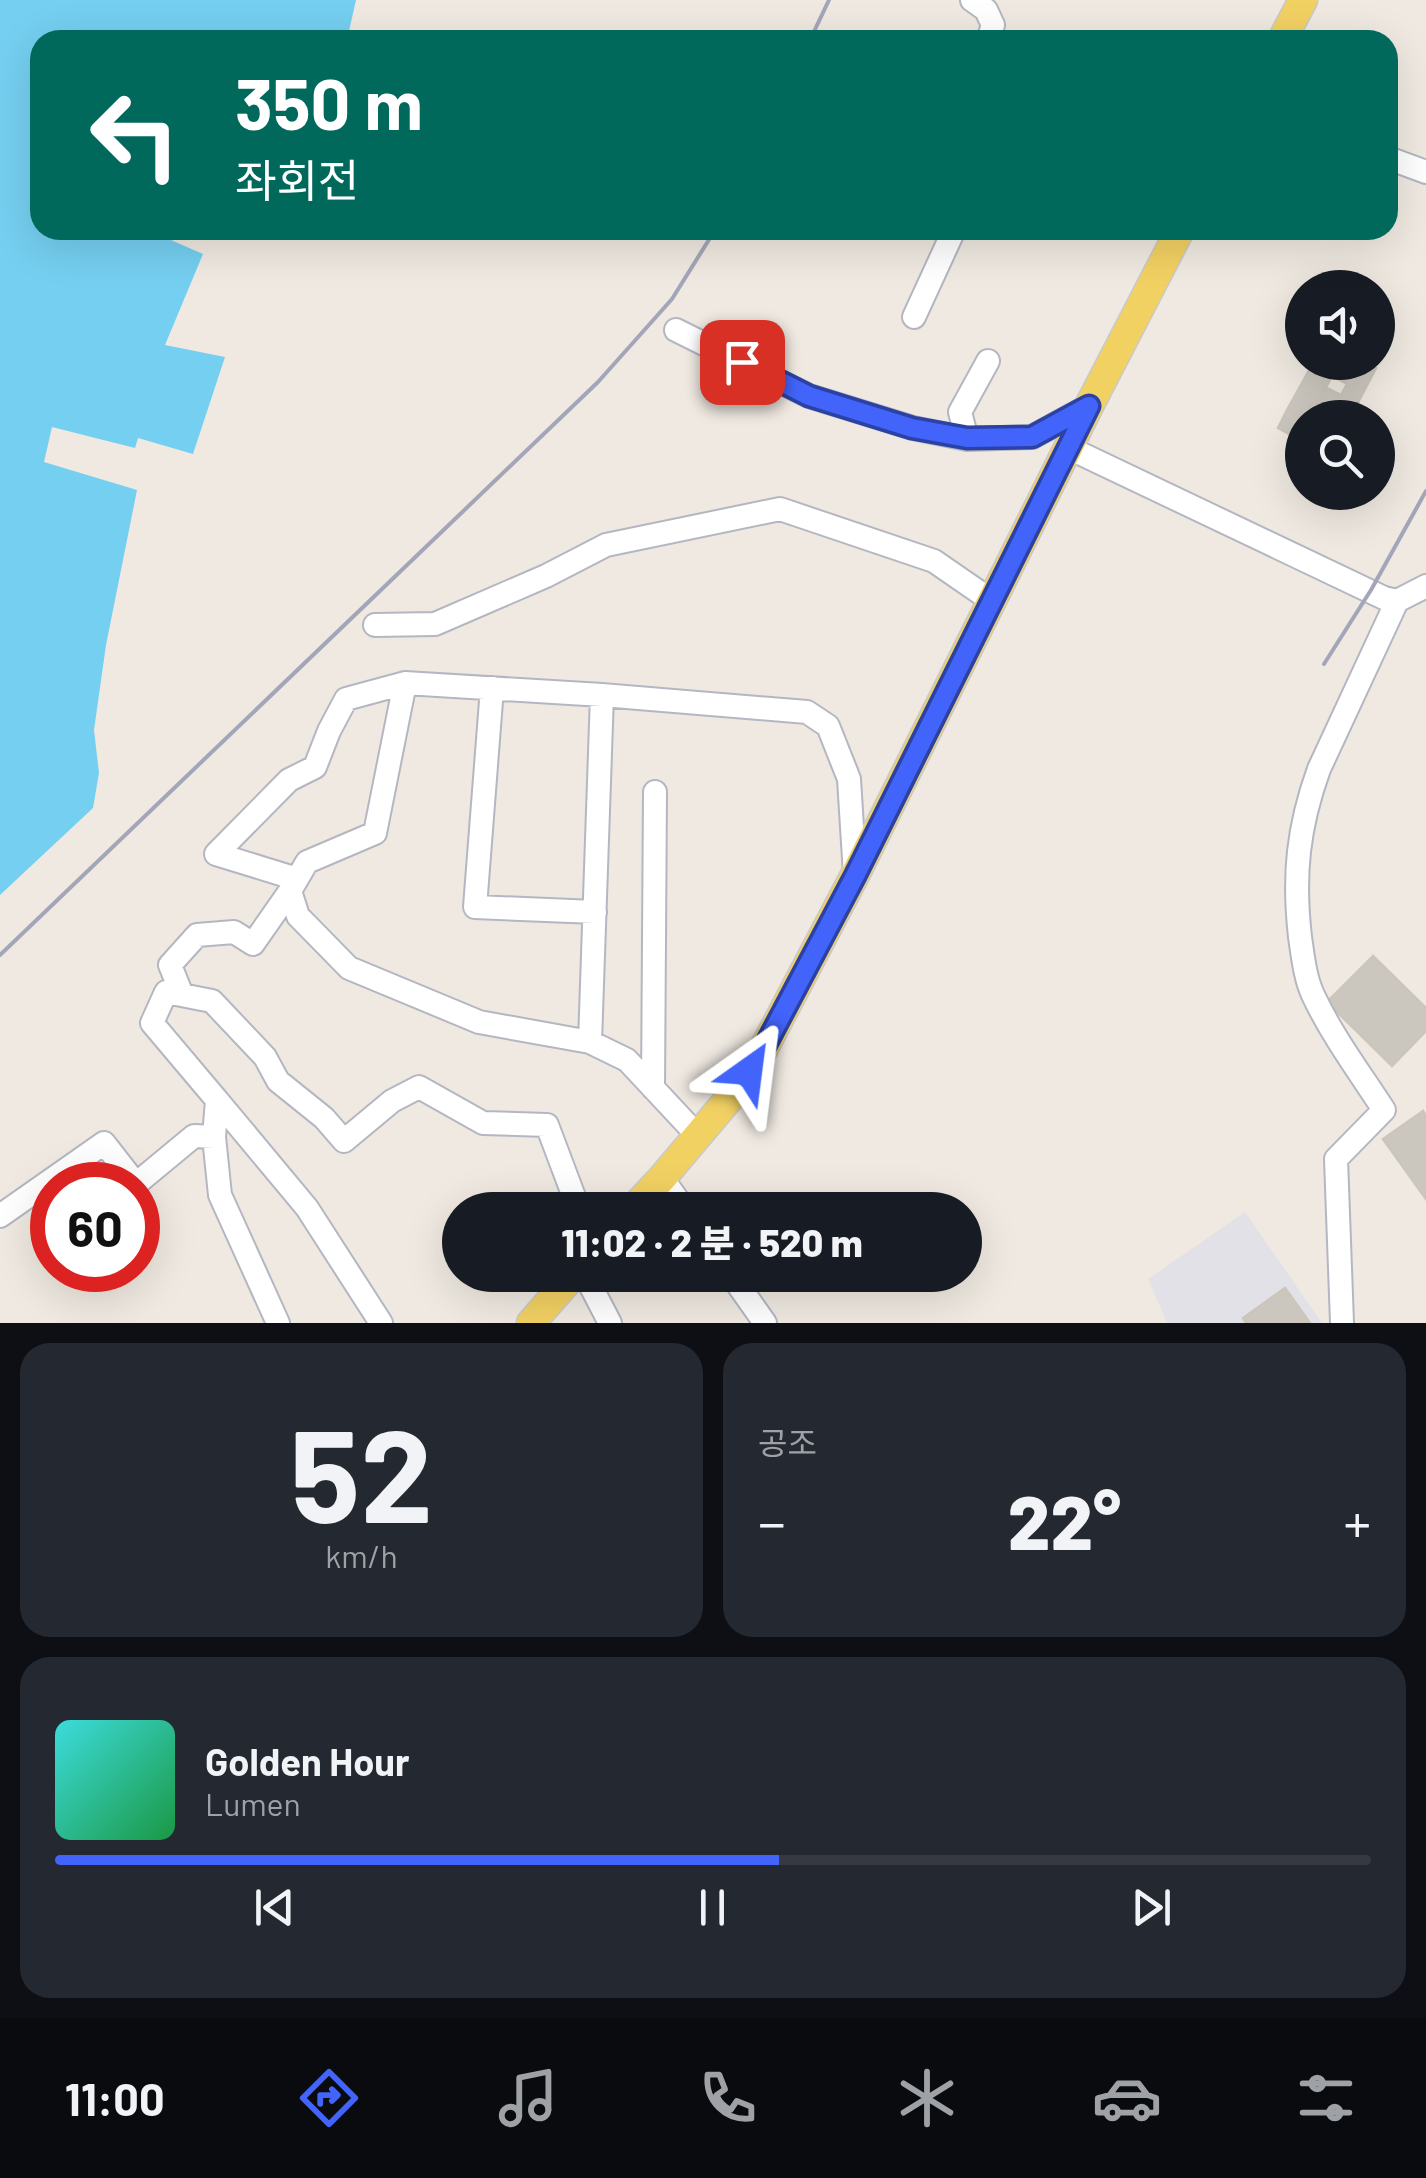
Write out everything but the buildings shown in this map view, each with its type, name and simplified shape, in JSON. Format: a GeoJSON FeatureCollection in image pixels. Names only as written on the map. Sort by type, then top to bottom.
{"type":"FeatureCollection","features":[{"type":"Feature","properties":{"kind":"main road"},"geometry":{"type":"LineString","coordinates":[[1287,30],[1303,0]]}},
{"type":"Feature","properties":{"kind":"main road"},"geometry":{"type":"LineString","coordinates":[[649,1192],[733,1094],[764,1048],[855,876],[1175,240]]}},
{"type":"Feature","properties":{"kind":"main road"},"geometry":{"type":"LineString","coordinates":[[531,1323],[558,1292]]}},
{"type":"Feature","properties":{"kind":"street"},"geometry":{"type":"LineString","coordinates":[[972,0],[986,10],[993,24],[991,30]]}},
{"type":"Feature","properties":{"kind":"street"},"geometry":{"type":"LineString","coordinates":[[1398,162],[1426,172]]}},
{"type":"Feature","properties":{"kind":"street"},"geometry":{"type":"LineString","coordinates":[[914,317],[949,240]]}},
{"type":"Feature","properties":{"kind":"street"},"geometry":{"type":"LineString","coordinates":[[676,330],[809,396],[912,428],[967,438],[1032,437],[1089,406]]}},
{"type":"Feature","properties":{"kind":"street"},"geometry":{"type":"LineString","coordinates":[[967,438],[960,412],[988,361]]}},
{"type":"Feature","properties":{"kind":"street"},"geometry":{"type":"LineString","coordinates":[[1068,448],[1397,602]]}},
{"type":"Feature","properties":{"kind":"street"},"geometry":{"type":"LineString","coordinates":[[375,624],[435,624],[546,576],[606,544],[780,509],[934,561],[992,600]]}},
{"type":"Feature","properties":{"kind":"street"},"geometry":{"type":"LineString","coordinates":[[1342,1323],[1336,1159],[1384,1110],[1312,994],[1296,898],[1299,845],[1320,769],[1397,602],[1426,586]]}},
{"type":"Feature","properties":{"kind":"street"},"geometry":{"type":"LineString","coordinates":[[293,885],[216,854],[289,780],[315,767],[346,699],[404,683],[807,712],[828,726],[849,779],[855,876]]}},
{"type":"Feature","properties":{"kind":"street"},"geometry":{"type":"LineString","coordinates":[[182,995],[170,965],[197,935],[234,932],[253,944],[307,862],[375,832],[404,683]]}},
{"type":"Feature","properties":{"kind":"street"},"geometry":{"type":"LineString","coordinates":[[492,688],[475,907],[595,912]]}},
{"type":"Feature","properties":{"kind":"street"},"geometry":{"type":"LineString","coordinates":[[590,1042],[602,695]]}},
{"type":"Feature","properties":{"kind":"street"},"geometry":{"type":"LineString","coordinates":[[653,1088],[655,792]]}},
{"type":"Feature","properties":{"kind":"street"},"geometry":{"type":"LineString","coordinates":[[293,885],[298,916],[349,968],[479,1022],[590,1042],[627,1060],[698,1136]]}},
{"type":"Feature","properties":{"kind":"street"},"geometry":{"type":"LineString","coordinates":[[381,1323],[307,1208],[152,1023],[166,992],[212,1001],[266,1057],[278,1081],[324,1118],[344,1140],[392,1100],[420,1087],[483,1123],[547,1125],[572,1192]]}},
{"type":"Feature","properties":{"kind":"street"},"geometry":{"type":"LineString","coordinates":[[217,1100],[214,1137],[220,1195],[278,1323]]}},
{"type":"Feature","properties":{"kind":"street"},"geometry":{"type":"LineString","coordinates":[[0,1216],[104,1143],[136,1184],[194,1136],[214,1137]]}},
{"type":"Feature","properties":{"kind":"street"},"geometry":{"type":"LineString","coordinates":[[662,1178],[672,1192]]}},
{"type":"Feature","properties":{"kind":"street"},"geometry":{"type":"LineString","coordinates":[[594,1292],[610,1323]]}},
{"type":"Feature","properties":{"kind":"street"},"geometry":{"type":"LineString","coordinates":[[743,1292],[765,1323]]}},
{"type":"Feature","properties":{"kind":"shaded area"},"geometry":{"type":"Polygon","coordinates":[[[1245,1212],[1322,1323],[1167,1323],[1148,1279],[1245,1212]]]}},
{"type":"Feature","properties":{"kind":"water"},"geometry":{"type":"Polygon","coordinates":[[[0,0],[356,0],[349,30],[30,30],[30,240],[171,240],[203,254],[165,345],[225,357],[193,454],[138,438],[135,448],[52,427],[44,462],[137,490],[106,645],[94,730],[99,773],[93,808],[0,895],[0,0]]]}},
{"type":"Feature","properties":{"kind":"railway"},"geometry":{"type":"LineString","coordinates":[[815,30],[829,0]]}},
{"type":"Feature","properties":{"kind":"railway"},"geometry":{"type":"LineString","coordinates":[[0,955],[598,382],[672,299],[709,240]]}},
{"type":"Feature","properties":{"kind":"railway"},"geometry":{"type":"LineString","coordinates":[[1324,664],[1426,491]]}},
{"type":"Feature","properties":{"kind":"route"},"geometry":{"type":"LineString","coordinates":[[742,362],[809,396],[912,428],[967,438],[1032,437],[1089,406],[855,876],[749,1071]]}}]}
